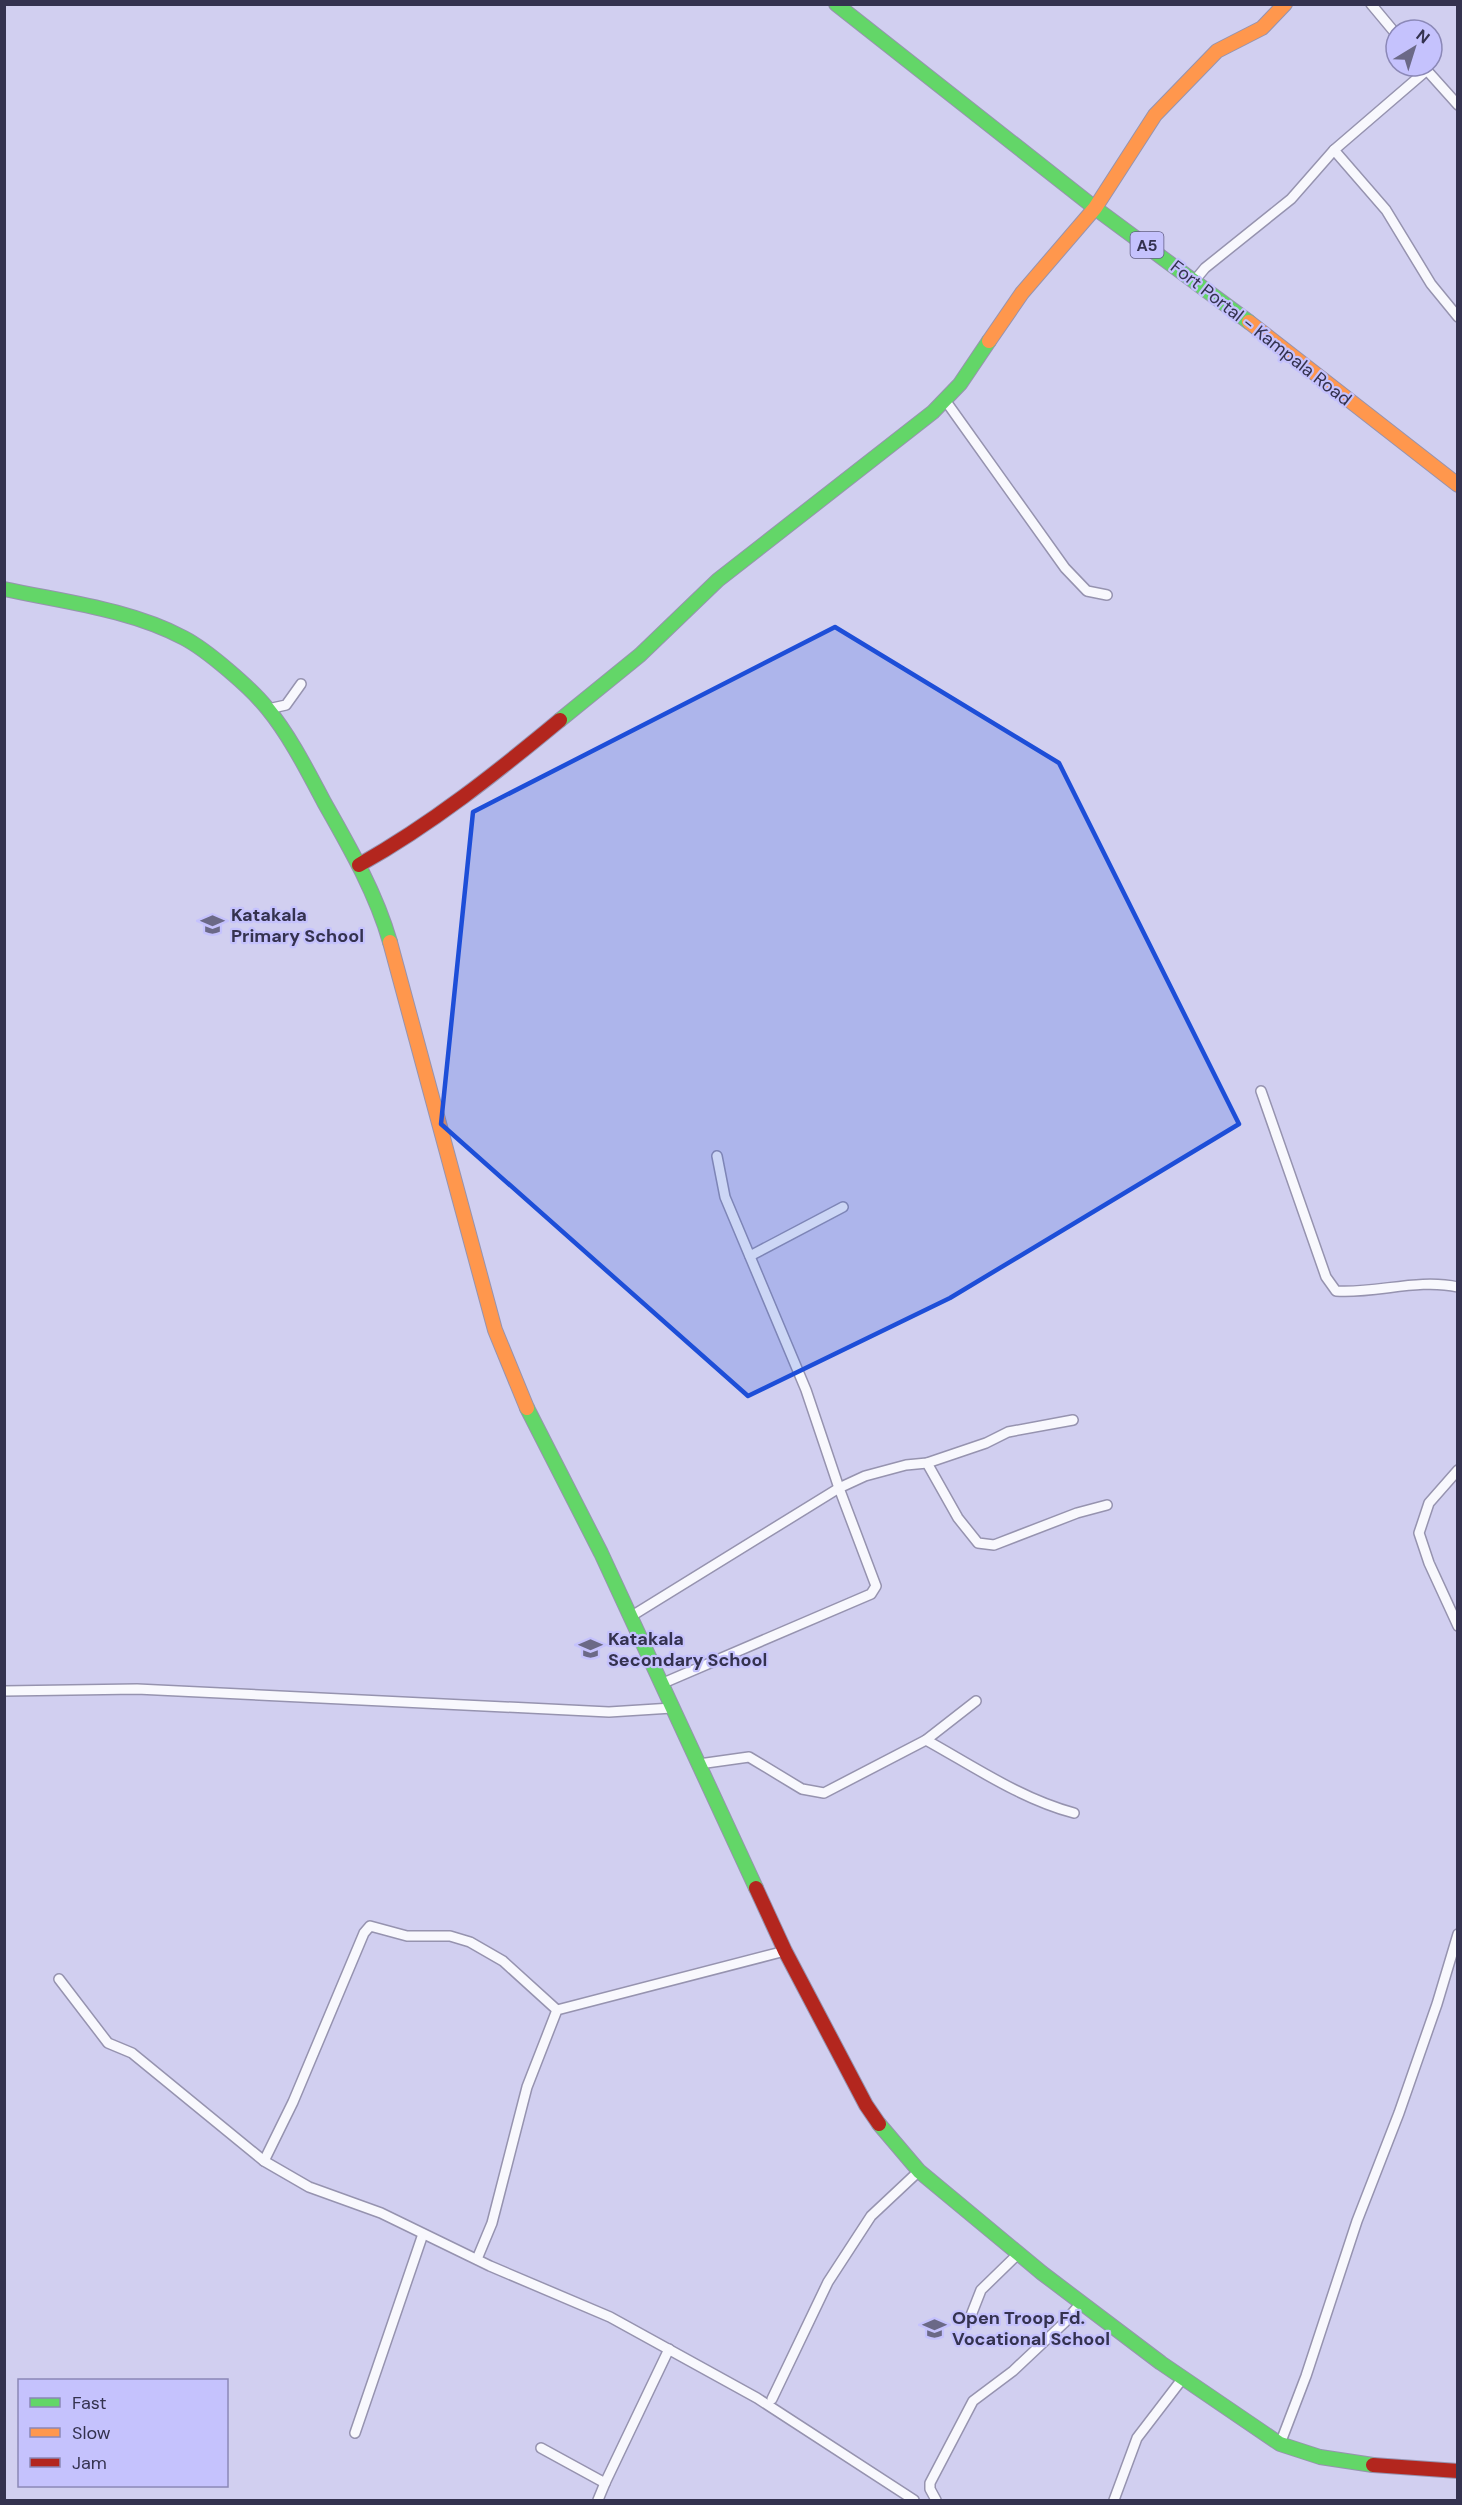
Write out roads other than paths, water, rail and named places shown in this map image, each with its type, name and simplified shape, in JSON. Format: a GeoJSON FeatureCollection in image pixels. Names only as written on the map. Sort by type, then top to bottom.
{"type":"FeatureCollection","features":[{"type":"Feature","properties":{"kind":"street","name":"Fort Portal - Kampala Road"},"geometry":{"type":"LineString","coordinates":[[836,4],[1095,208],[1195,280],[1458,485]]}},
{"type":"Feature","properties":{"kind":"street"},"geometry":{"type":"LineString","coordinates":[[359,865],[405,839],[482,784],[640,655],[718,580],[749,554],[874,459],[945,400],[960,384],[1022,293],[1095,208],[1155,115],[1217,51],[1262,28],[1286,4]]}},
{"type":"Feature","properties":{"kind":"street"},"geometry":{"type":"LineString","coordinates":[[1371,4],[1384,20]]}},
{"type":"Feature","properties":{"kind":"street"},"geometry":{"type":"LineString","coordinates":[[1195,280],[1205,268],[1291,199],[1334,150],[1414,78]]}},
{"type":"Feature","properties":{"kind":"street"},"geometry":{"type":"LineString","coordinates":[[1434,78],[1458,105]]}},
{"type":"Feature","properties":{"kind":"street"},"geometry":{"type":"LineString","coordinates":[[1334,150],[1386,210],[1431,284],[1458,317]]}},
{"type":"Feature","properties":{"kind":"street"},"geometry":{"type":"LineString","coordinates":[[945,400],[1065,568],[1087,591],[1107,595]]}},
{"type":"Feature","properties":{"kind":"street"},"geometry":{"type":"LineString","coordinates":[[4,589],[31,597],[129,616],[162,627],[187,639],[247,686],[268,709],[301,760],[359,865],[389,938],[495,1330],[526,1406],[601,1553],[785,1951],[866,2105],[886,2135],[918,2171],[1018,2254],[1183,2378],[1280,2444],[1320,2457],[1363,2464],[1458,2471]]}},
{"type":"Feature","properties":{"kind":"street"},"geometry":{"type":"LineString","coordinates":[[268,709],[286,705],[301,684]]}},
{"type":"Feature","properties":{"kind":"street"},"geometry":{"type":"LineString","coordinates":[[1261,1091],[1326,1277],[1336,1291],[1350,1292],[1408,1285],[1446,1284],[1458,1287]]}},
{"type":"Feature","properties":{"kind":"street"},"geometry":{"type":"LineString","coordinates":[[661,1684],[875,1590],[876,1586],[839,1488],[806,1390],[725,1197],[717,1156]]}},
{"type":"Feature","properties":{"kind":"street"},"geometry":{"type":"LineString","coordinates":[[750,1256],[843,1207]]}},
{"type":"Feature","properties":{"kind":"street"},"geometry":{"type":"LineString","coordinates":[[630,1617],[839,1488],[865,1476],[906,1465],[927,1463],[986,1443],[1008,1432],[1073,1420]]}},
{"type":"Feature","properties":{"kind":"street"},"geometry":{"type":"LineString","coordinates":[[927,1463],[958,1518],[978,1543],[994,1545],[1077,1513],[1107,1505]]}},
{"type":"Feature","properties":{"kind":"street"},"geometry":{"type":"LineString","coordinates":[[1458,1470],[1429,1503],[1419,1533],[1429,1563],[1458,1626]]}},
{"type":"Feature","properties":{"kind":"street"},"geometry":{"type":"LineString","coordinates":[[4,1691],[137,1689],[609,1712],[672,1708]]}},
{"type":"Feature","properties":{"kind":"street"},"geometry":{"type":"LineString","coordinates":[[699,1764],[749,1757],[802,1789],[824,1792],[926,1740],[976,1701]]}},
{"type":"Feature","properties":{"kind":"street"},"geometry":{"type":"LineString","coordinates":[[926,1740],[1018,1791],[1056,1808],[1074,1813]]}},
{"type":"Feature","properties":{"kind":"street"},"geometry":{"type":"LineString","coordinates":[[264,2161],[293,2102],[363,1933],[370,1926],[407,1936],[450,1936],[470,1942],[503,1961],[557,2010]]}},
{"type":"Feature","properties":{"kind":"street"},"geometry":{"type":"LineString","coordinates":[[1280,2444],[1306,2376],[1357,2221],[1399,2113],[1458,1935]]}},
{"type":"Feature","properties":{"kind":"street"},"geometry":{"type":"LineString","coordinates":[[557,2010],[785,1951]]}},
{"type":"Feature","properties":{"kind":"street"},"geometry":{"type":"LineString","coordinates":[[59,1979],[108,2043],[132,2053],[264,2161],[309,2187],[381,2213],[477,2259],[610,2317],[757,2398],[914,2500]]}},
{"type":"Feature","properties":{"kind":"street"},"geometry":{"type":"LineString","coordinates":[[477,2259],[492,2223],[527,2088],[557,2010]]}},
{"type":"Feature","properties":{"kind":"street"},"geometry":{"type":"LineString","coordinates":[[772,2398],[828,2282],[871,2216],[918,2171]]}},
{"type":"Feature","properties":{"kind":"street"},"geometry":{"type":"LineString","coordinates":[[355,2433],[423,2234]]}},
{"type":"Feature","properties":{"kind":"street"},"geometry":{"type":"LineString","coordinates":[[970,2318],[981,2290],[1018,2254]]}},
{"type":"Feature","properties":{"kind":"street"},"geometry":{"type":"LineString","coordinates":[[936,2500],[930,2489],[930,2483],[973,2401],[1013,2371],[1064,2323],[1081,2303]]}},
{"type":"Feature","properties":{"kind":"street"},"geometry":{"type":"LineString","coordinates":[[598,2500],[669,2349]]}},
{"type":"Feature","properties":{"kind":"street"},"geometry":{"type":"LineString","coordinates":[[1114,2500],[1137,2438],[1183,2378]]}},
{"type":"Feature","properties":{"kind":"street"},"geometry":{"type":"LineString","coordinates":[[541,2448],[605,2483]]}},
{"type":"Feature","properties":{"kind":"place","name":"Katakala Primary School"},"geometry":{"type":"Point","coordinates":[213,925]}},
{"type":"Feature","properties":{"kind":"place","name":"Katakala Secondary School"},"geometry":{"type":"Point","coordinates":[590,1649]}},
{"type":"Feature","properties":{"kind":"place","name":"Open Troop Fd. Vocational School"},"geometry":{"type":"Point","coordinates":[934,2328]}}]}
